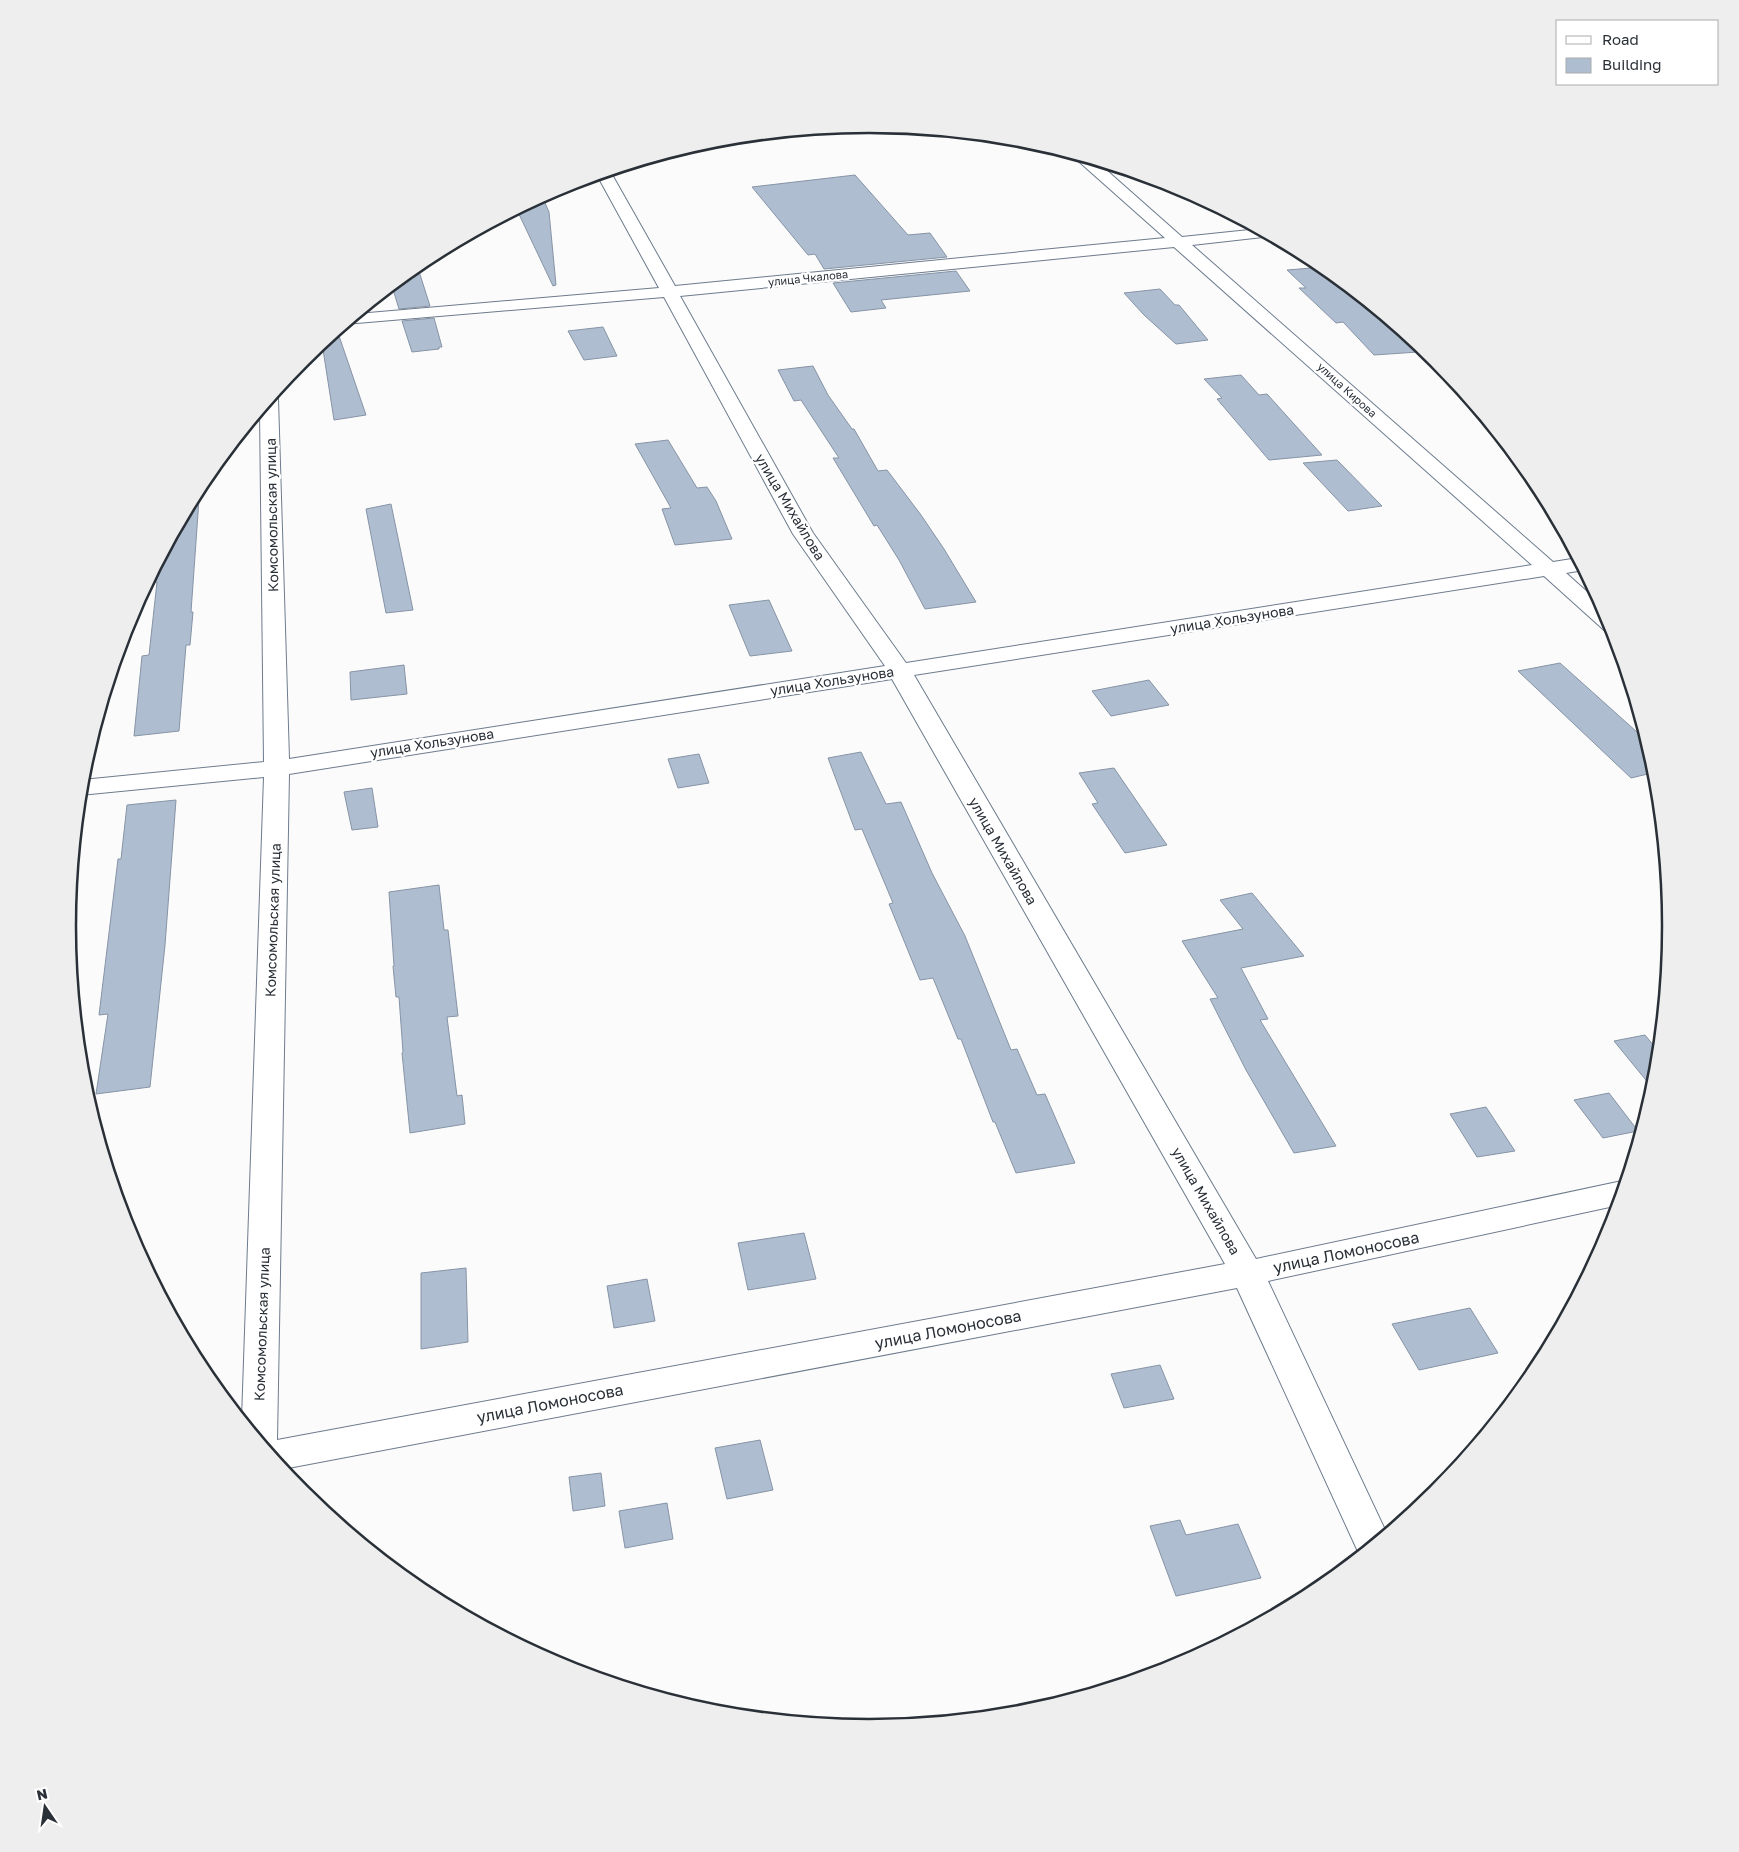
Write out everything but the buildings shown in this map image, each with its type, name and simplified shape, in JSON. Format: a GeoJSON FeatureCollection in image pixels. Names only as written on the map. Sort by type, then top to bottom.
{"type":"FeatureCollection","features":[{"type":"Feature","properties":{"kind":"street","name":"улица Кирова"},"geometry":{"type":"LineString","coordinates":[[1090,165],[1597,612]]}},
{"type":"Feature","properties":{"kind":"street","name":"улица Михайлова"},"geometry":{"type":"LineString","coordinates":[[607,178],[668,292],[803,534],[899,670],[1247,1273],[1371,1539]]}},
{"type":"Feature","properties":{"kind":"street","name":"улица Чкалова"},"geometry":{"type":"LineString","coordinates":[[361,318],[668,292],[1257,234]]}},
{"type":"Feature","properties":{"kind":"street","name":"Комсомольская улица"},"geometry":{"type":"LineString","coordinates":[[259,1432],[277,768],[269,408]]}},
{"type":"Feature","properties":{"kind":"street","name":"улица Хользунова"},"geometry":{"type":"LineString","coordinates":[[88,787],[277,768],[1576,565]]}},
{"type":"Feature","properties":{"kind":"street","name":"улица Ломоносова"},"geometry":{"type":"LineString","coordinates":[[278,1455],[1247,1273],[1616,1194]]}}]}
